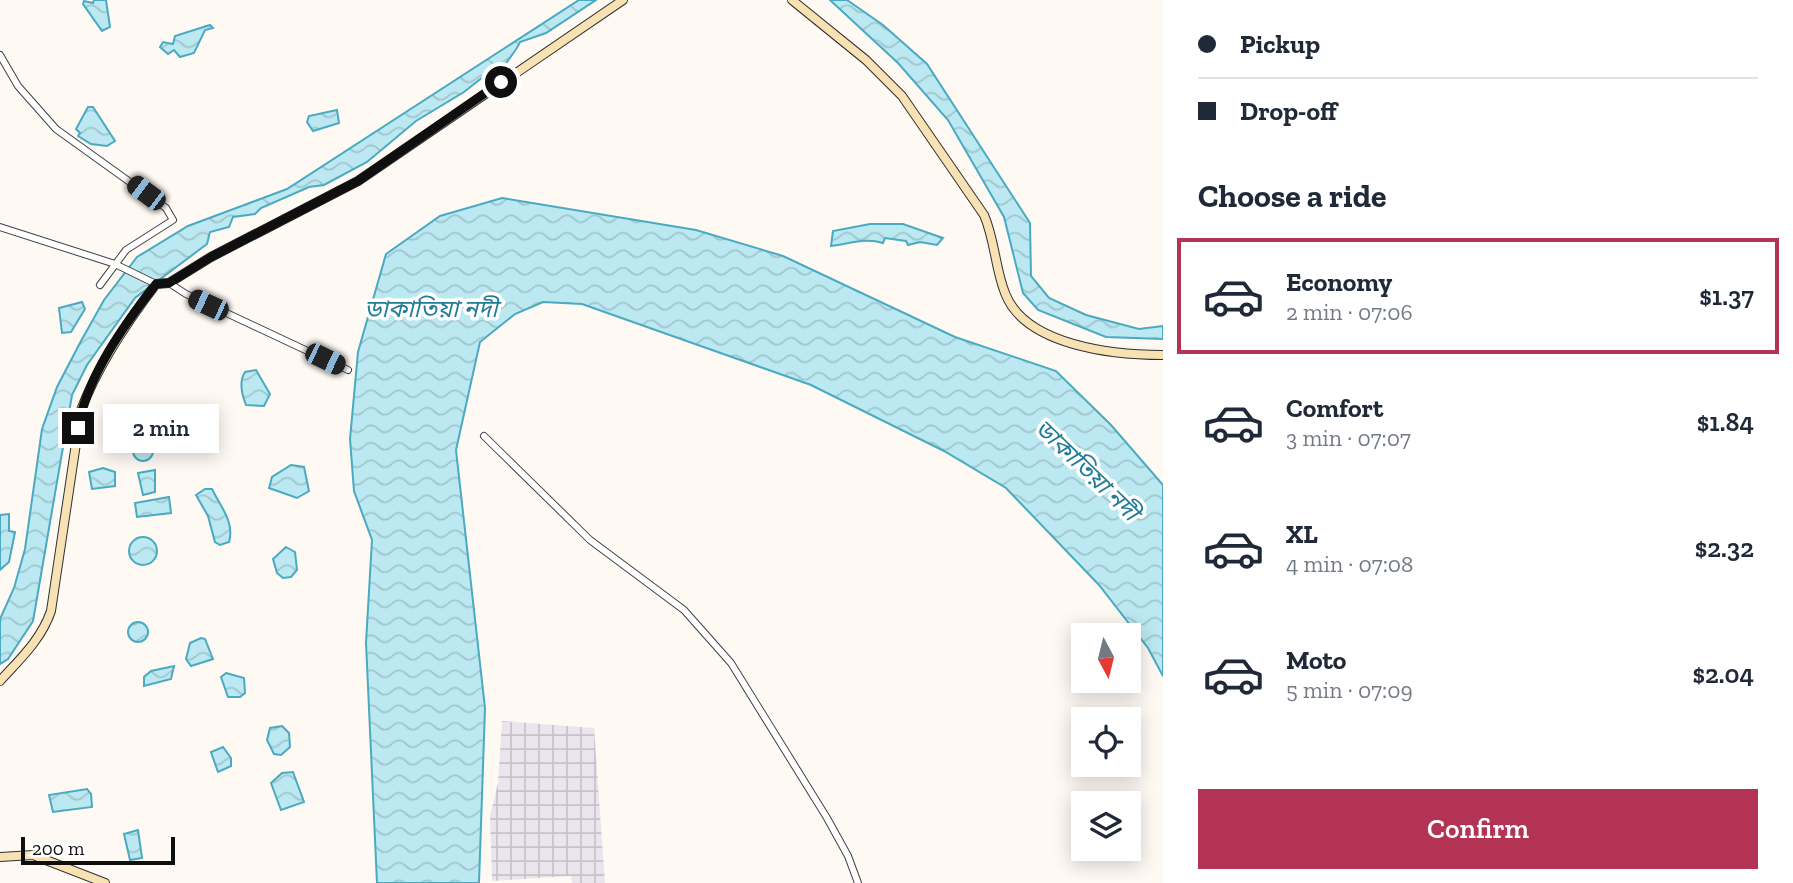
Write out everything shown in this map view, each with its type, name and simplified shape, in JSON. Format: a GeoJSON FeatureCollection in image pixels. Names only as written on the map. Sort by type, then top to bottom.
{"type":"FeatureCollection","features":[{"type":"Feature","properties":{"kind":"main road"},"geometry":{"type":"LineString","coordinates":[[0,681],[18,658],[38,641],[51,611],[81,410],[88,392],[132,315],[156,284],[169,283],[211,257],[358,181],[623,0]]}},
{"type":"Feature","properties":{"kind":"main road"},"geometry":{"type":"LineString","coordinates":[[792,0],[866,60],[902,96],[984,215],[1004,292],[1019,316],[1064,341],[1098,350],[1163,355]]}},
{"type":"Feature","properties":{"kind":"main road"},"geometry":{"type":"LineString","coordinates":[[0,857],[33,855],[105,883]]}},
{"type":"Feature","properties":{"kind":"street"},"geometry":{"type":"LineString","coordinates":[[0,55],[18,86],[56,129],[166,208],[171,222],[126,250],[100,285]]}},
{"type":"Feature","properties":{"kind":"street"},"geometry":{"type":"LineString","coordinates":[[0,227],[114,264],[156,284]]}},
{"type":"Feature","properties":{"kind":"street"},"geometry":{"type":"LineString","coordinates":[[169,283],[186,294],[348,370]]}},
{"type":"Feature","properties":{"kind":"street"},"geometry":{"type":"LineString","coordinates":[[484,436],[581,532],[684,610],[731,663],[827,818],[848,856],[858,883]]}},
{"type":"Feature","properties":{"kind":"shaded area"},"geometry":{"type":"Polygon","coordinates":[[[502,721],[594,728],[605,883],[572,883],[571,876],[492,881],[490,816],[498,783],[502,721]]]}},
{"type":"Feature","properties":{"kind":"water"},"geometry":{"type":"Polygon","coordinates":[[[94,0],[106,0],[110,27],[102,31],[83,4],[84,1],[93,3],[94,0]]]}},
{"type":"Feature","properties":{"kind":"water"},"geometry":{"type":"Polygon","coordinates":[[[579,0],[596,0],[546,33],[520,42],[503,69],[487,74],[464,92],[416,121],[367,162],[324,185],[309,187],[261,208],[255,214],[233,217],[229,227],[210,232],[207,244],[135,298],[87,365],[72,395],[33,621],[8,659],[0,664],[0,619],[14,588],[25,549],[42,429],[57,387],[81,341],[104,300],[137,257],[188,226],[287,189],[579,0]]]}},
{"type":"Feature","properties":{"kind":"water"},"geometry":{"type":"Polygon","coordinates":[[[830,0],[847,0],[883,25],[927,64],[1030,223],[1031,276],[1049,298],[1086,315],[1139,329],[1163,326],[1163,339],[1106,337],[1038,310],[1023,293],[1004,217],[948,120],[898,63],[830,0]]]}},
{"type":"Feature","properties":{"kind":"water"},"geometry":{"type":"Polygon","coordinates":[[[210,25],[213,28],[205,30],[194,53],[180,57],[174,50],[168,54],[160,47],[163,42],[173,44],[175,36],[210,25]]]}},
{"type":"Feature","properties":{"kind":"water"},"geometry":{"type":"Polygon","coordinates":[[[88,107],[93,107],[115,141],[107,146],[91,144],[78,136],[80,133],[76,129],[88,107]]]}},
{"type":"Feature","properties":{"kind":"water"},"geometry":{"type":"Polygon","coordinates":[[[337,110],[339,123],[313,131],[307,122],[309,116],[337,110]]]}},
{"type":"Feature","properties":{"kind":"water","name":"ডাকাতিয়া নদী"},"geometry":{"type":"Polygon","coordinates":[[[502,198],[696,230],[783,256],[955,337],[1056,371],[1111,425],[1163,485],[1163,676],[1141,639],[1141,623],[1129,623],[1099,585],[1006,488],[944,451],[811,385],[582,304],[543,302],[515,314],[480,342],[456,450],[485,708],[479,883],[377,883],[366,643],[372,540],[354,491],[350,439],[358,352],[386,254],[440,216],[502,198]]]}},
{"type":"Feature","properties":{"kind":"water"},"geometry":{"type":"Polygon","coordinates":[[[870,224],[903,224],[943,238],[937,245],[920,242],[908,245],[906,241],[885,238],[883,243],[864,241],[831,246],[833,231],[870,224]]]}},
{"type":"Feature","properties":{"kind":"water"},"geometry":{"type":"Polygon","coordinates":[[[82,302],[85,309],[71,332],[62,333],[59,308],[82,302]]]}},
{"type":"Feature","properties":{"kind":"water"},"geometry":{"type":"Polygon","coordinates":[[[256,370],[270,394],[264,406],[246,405],[242,393],[245,372],[256,370]]]}},
{"type":"Feature","properties":{"kind":"water"},"geometry":{"type":"Polygon","coordinates":[[[139,441],[147,441],[153,451],[147,461],[139,461],[133,455],[133,447],[139,441]]]}},
{"type":"Feature","properties":{"kind":"water"},"geometry":{"type":"Polygon","coordinates":[[[291,465],[304,467],[309,491],[297,498],[269,488],[272,477],[291,465]]]}},
{"type":"Feature","properties":{"kind":"water"},"geometry":{"type":"Polygon","coordinates":[[[103,468],[115,472],[115,486],[92,489],[89,472],[103,468]]]}},
{"type":"Feature","properties":{"kind":"water"},"geometry":{"type":"Polygon","coordinates":[[[155,470],[155,492],[143,495],[138,473],[155,470]]]}},
{"type":"Feature","properties":{"kind":"water"},"geometry":{"type":"Polygon","coordinates":[[[205,489],[212,489],[226,514],[230,528],[229,542],[220,545],[215,542],[208,516],[196,495],[205,489]]]}},
{"type":"Feature","properties":{"kind":"water"},"geometry":{"type":"Polygon","coordinates":[[[169,497],[171,513],[137,517],[135,503],[169,497]]]}},
{"type":"Feature","properties":{"kind":"water"},"geometry":{"type":"Polygon","coordinates":[[[9,514],[9,531],[15,532],[9,562],[0,570],[0,515],[9,514]]]}},
{"type":"Feature","properties":{"kind":"water"},"geometry":{"type":"Polygon","coordinates":[[[143,537],[153,541],[157,551],[153,561],[143,565],[133,561],[129,551],[133,541],[143,537]]]}},
{"type":"Feature","properties":{"kind":"water"},"geometry":{"type":"Polygon","coordinates":[[[286,547],[295,552],[297,570],[291,577],[283,578],[277,573],[273,559],[286,547]]]}},
{"type":"Feature","properties":{"kind":"water"},"geometry":{"type":"Polygon","coordinates":[[[134,622],[142,622],[148,632],[142,642],[134,642],[128,636],[128,628],[134,622]]]}},
{"type":"Feature","properties":{"kind":"water"},"geometry":{"type":"Polygon","coordinates":[[[205,639],[213,659],[191,666],[186,659],[190,643],[205,639]]]}},
{"type":"Feature","properties":{"kind":"water"},"geometry":{"type":"Polygon","coordinates":[[[174,666],[171,679],[144,686],[144,677],[151,671],[174,666]]]}},
{"type":"Feature","properties":{"kind":"water"},"geometry":{"type":"Polygon","coordinates":[[[226,673],[244,678],[245,693],[240,697],[228,697],[221,677],[226,673]]]}},
{"type":"Feature","properties":{"kind":"water"},"geometry":{"type":"Polygon","coordinates":[[[282,726],[289,733],[290,747],[281,755],[274,754],[267,740],[270,728],[282,726]]]}},
{"type":"Feature","properties":{"kind":"water"},"geometry":{"type":"Polygon","coordinates":[[[223,747],[231,758],[231,766],[218,772],[211,752],[223,747]]]}},
{"type":"Feature","properties":{"kind":"water"},"geometry":{"type":"Polygon","coordinates":[[[293,772],[304,802],[281,810],[271,783],[282,773],[293,772]]]}},
{"type":"Feature","properties":{"kind":"water"},"geometry":{"type":"Polygon","coordinates":[[[87,789],[91,794],[92,807],[53,812],[49,795],[87,789]]]}},
{"type":"Feature","properties":{"kind":"water"},"geometry":{"type":"Polygon","coordinates":[[[138,830],[142,858],[130,860],[124,834],[138,830]]]}},
{"type":"Feature","properties":{"kind":"route"},"geometry":{"type":"LineString","coordinates":[[78,428],[88,392],[132,315],[156,284],[169,283],[211,257],[358,181],[501,82]]}}]}
